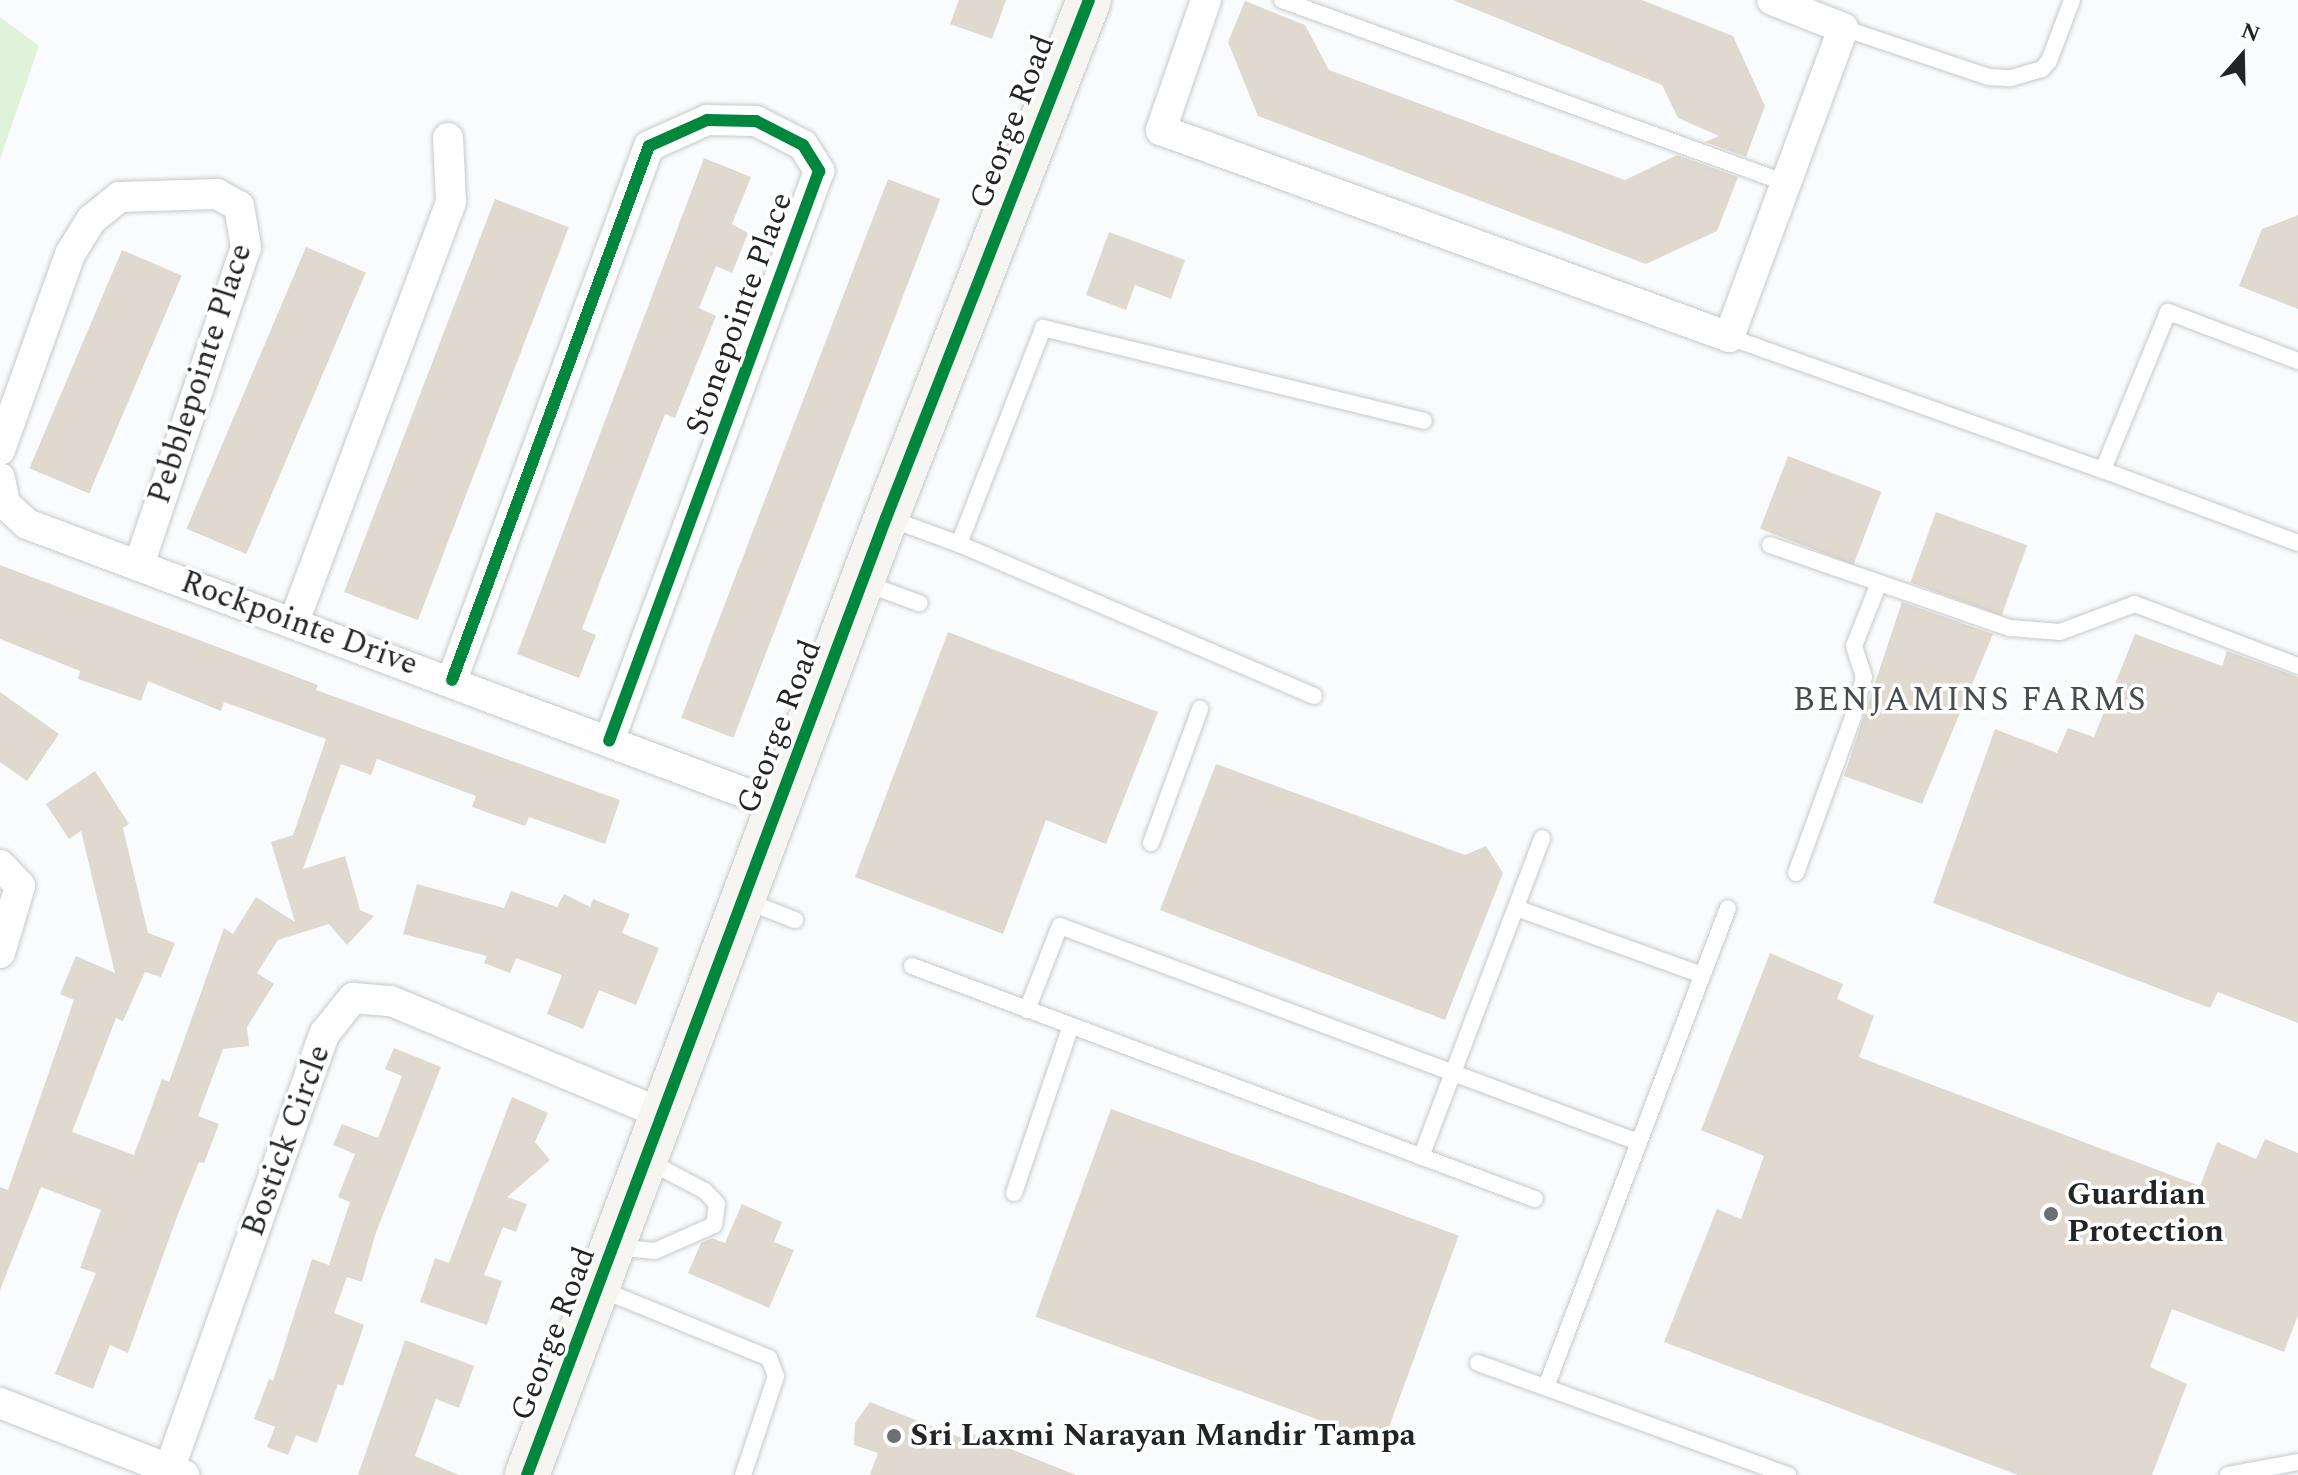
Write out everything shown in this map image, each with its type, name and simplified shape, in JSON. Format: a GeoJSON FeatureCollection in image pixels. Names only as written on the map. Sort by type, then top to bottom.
{"type":"FeatureCollection","features":[{"type":"Feature","properties":{"kind":"street","name":"George Road"},"geometry":{"type":"LineString","coordinates":[[527,1475],[648,1161],[777,805],[886,518],[1089,0]]}},
{"type":"Feature","properties":{"kind":"street"},"geometry":{"type":"LineString","coordinates":[[1206,0],[1161,130],[1729,337],[1843,28],[1772,0]]}},
{"type":"Feature","properties":{"kind":"street","name":"Stonepointe Place"},"geometry":{"type":"LineString","coordinates":[[452,680],[649,146],[707,120],[756,121],[803,145],[819,171],[814,193],[609,741]]}},
{"type":"Feature","properties":{"kind":"street"},"geometry":{"type":"LineString","coordinates":[[294,622],[451,201],[448,138]]}},
{"type":"Feature","properties":{"kind":"street","name":"Pebblepointe Place"},"geometry":{"type":"LineString","coordinates":[[0,450],[70,254],[91,220],[119,197],[217,194],[239,206],[246,247],[139,565]]}},
{"type":"Feature","properties":{"kind":"street","name":"Rockpointe Drive"},"geometry":{"type":"LineString","coordinates":[[3,491],[27,524],[452,680],[777,805]]}},
{"type":"Feature","properties":{"kind":"street"},"geometry":{"type":"LineString","coordinates":[[0,865],[20,886],[0,953]]}},
{"type":"Feature","properties":{"kind":"street","name":"Bostick Circle"},"geometry":{"type":"LineString","coordinates":[[177,1473],[325,1033],[353,998],[391,1001],[665,1115]]}},
{"type":"Feature","properties":{"kind":"street"},"geometry":{"type":"LineString","coordinates":[[0,1403],[177,1473]]}},
{"type":"Feature","properties":{"kind":"lane"},"geometry":{"type":"LineString","coordinates":[[1282,0],[1786,183]]}},
{"type":"Feature","properties":{"kind":"lane"},"geometry":{"type":"LineString","coordinates":[[1843,28],[1989,77],[2011,78],[2042,69],[2049,61],[2072,0]]}},
{"type":"Feature","properties":{"kind":"lane"},"geometry":{"type":"LineString","coordinates":[[2103,470],[2168,312],[2298,361]]}},
{"type":"Feature","properties":{"kind":"lane"},"geometry":{"type":"LineString","coordinates":[[959,544],[1043,328],[1424,421]]}},
{"type":"Feature","properties":{"kind":"lane"},"geometry":{"type":"LineString","coordinates":[[1729,337],[2298,543]]}},
{"type":"Feature","properties":{"kind":"lane"},"geometry":{"type":"LineString","coordinates":[[886,518],[959,544],[1314,696]]}},
{"type":"Feature","properties":{"kind":"lane"},"geometry":{"type":"LineString","coordinates":[[1770,545],[2010,628],[2060,632],[2135,604],[2298,666]]}},
{"type":"Feature","properties":{"kind":"lane"},"geometry":{"type":"LineString","coordinates":[[863,582],[919,603]]}},
{"type":"Feature","properties":{"kind":"lane"},"geometry":{"type":"LineString","coordinates":[[1796,873],[1853,717],[1864,677],[1854,646],[1879,583]]}},
{"type":"Feature","properties":{"kind":"lane"},"geometry":{"type":"LineString","coordinates":[[1151,843],[1200,709]]}},
{"type":"Feature","properties":{"kind":"lane"},"geometry":{"type":"LineString","coordinates":[[1421,1157],[1542,838]]}},
{"type":"Feature","properties":{"kind":"lane"},"geometry":{"type":"LineString","coordinates":[[743,899],[795,920]]}},
{"type":"Feature","properties":{"kind":"lane"},"geometry":{"type":"LineString","coordinates":[[1516,908],[1702,975]]}},
{"type":"Feature","properties":{"kind":"lane"},"geometry":{"type":"LineString","coordinates":[[1546,1387],[1728,908]]}},
{"type":"Feature","properties":{"kind":"lane"},"geometry":{"type":"LineString","coordinates":[[1027,1010],[1060,926],[1452,1076],[1638,1142]]}},
{"type":"Feature","properties":{"kind":"lane"},"geometry":{"type":"LineString","coordinates":[[912,966],[1535,1199]]}},
{"type":"Feature","properties":{"kind":"lane"},"geometry":{"type":"LineString","coordinates":[[1014,1193],[1071,1026]]}},
{"type":"Feature","properties":{"kind":"lane"},"geometry":{"type":"LineString","coordinates":[[615,1247],[655,1251],[714,1225],[717,1204],[705,1191],[648,1161]]}},
{"type":"Feature","properties":{"kind":"lane"},"geometry":{"type":"LineString","coordinates":[[599,1289],[769,1358],[776,1376],[743,1475]]}},
{"type":"Feature","properties":{"kind":"lane"},"geometry":{"type":"LineString","coordinates":[[1478,1363],[1788,1475]]}},
{"type":"Feature","properties":{"kind":"lane"},"geometry":{"type":"LineString","coordinates":[[2228,1475],[2298,1462]]}},
{"type":"Feature","properties":{"kind":"green space"},"geometry":{"type":"Polygon","coordinates":[[[0,17],[39,46],[0,159],[0,17]]]}},
{"type":"Feature","properties":{"kind":"building"},"geometry":{"type":"Polygon","coordinates":[[[959,0],[1006,0],[992,39],[950,24],[959,0]]]}},
{"type":"Feature","properties":{"kind":"building"},"geometry":{"type":"Polygon","coordinates":[[[1453,0],[1642,0],[1733,36],[1765,106],[1746,157],[1705,142],[1719,136],[1678,118],[1662,85],[1453,0]]]}},
{"type":"Feature","properties":{"kind":"building"},"geometry":{"type":"Polygon","coordinates":[[[1245,1],[1305,25],[1329,70],[1625,180],[1677,155],[1738,177],[1717,231],[1646,264],[1258,116],[1228,42],[1245,1]]]}},
{"type":"Feature","properties":{"kind":"building"},"geometry":{"type":"Polygon","coordinates":[[[704,158],[751,177],[732,224],[748,233],[732,273],[716,266],[699,308],[716,316],[675,418],[665,414],[591,605],[582,629],[596,635],[579,678],[517,654],[704,158]]]}},
{"type":"Feature","properties":{"kind":"building"},"geometry":{"type":"Polygon","coordinates":[[[888,179],[940,199],[734,738],[681,718],[888,179]]]}},
{"type":"Feature","properties":{"kind":"building"},"geometry":{"type":"Polygon","coordinates":[[[495,199],[569,227],[418,620],[344,592],[495,199]]]}},
{"type":"Feature","properties":{"kind":"building"},"geometry":{"type":"Polygon","coordinates":[[[2298,215],[2298,309],[2239,286],[2262,229],[2298,215]]]}},
{"type":"Feature","properties":{"kind":"building"},"geometry":{"type":"Polygon","coordinates":[[[1109,232],[1185,260],[1171,299],[1135,285],[1126,310],[1086,295],[1109,232]]]}},
{"type":"Feature","properties":{"kind":"building"},"geometry":{"type":"Polygon","coordinates":[[[306,247],[366,272],[246,554],[186,529],[306,247]]]}},
{"type":"Feature","properties":{"kind":"building"},"geometry":{"type":"Polygon","coordinates":[[[122,250],[182,275],[89,494],[29,468],[122,250]]]}},
{"type":"Feature","properties":{"kind":"building"},"geometry":{"type":"Polygon","coordinates":[[[1788,456],[1881,492],[1853,565],[1760,529],[1788,456]]]}},
{"type":"Feature","properties":{"kind":"building"},"geometry":{"type":"Polygon","coordinates":[[[1936,512],[2027,545],[2001,616],[1910,582],[1936,512]]]}},
{"type":"Feature","properties":{"kind":"building"},"geometry":{"type":"Polygon","coordinates":[[[0,565],[318,685],[316,690],[620,800],[605,844],[529,817],[525,826],[472,807],[476,796],[377,759],[371,775],[341,764],[303,869],[345,856],[360,910],[374,916],[347,945],[329,924],[278,940],[257,973],[274,984],[247,1027],[249,1046],[223,1049],[198,1116],[219,1124],[204,1163],[199,1162],[178,1214],[128,1353],[110,1345],[93,1389],[55,1374],[96,1273],[80,1268],[101,1210],[41,1187],[0,1290],[0,1187],[8,1190],[74,1000],[60,994],[76,956],[115,973],[81,831],[69,839],[46,804],[95,771],[129,824],[123,828],[148,933],[175,943],[161,977],[145,972],[123,1021],[116,1018],[72,1132],[134,1155],[162,1079],[169,1082],[224,928],[233,934],[256,897],[295,922],[271,842],[293,835],[326,739],[224,702],[221,711],[148,681],[141,701],[78,679],[80,671],[0,639],[0,565]]]}},
{"type":"Feature","properties":{"kind":"building"},"geometry":{"type":"Polygon","coordinates":[[[1902,602],[1993,634],[1922,804],[1844,776],[1902,602]]]}},
{"type":"Feature","properties":{"kind":"building"},"geometry":{"type":"Polygon","coordinates":[[[948,632],[1158,712],[1106,844],[1046,820],[1003,934],[855,877],[948,632]]]}},
{"type":"Feature","properties":{"kind":"building"},"geometry":{"type":"Polygon","coordinates":[[[2135,634],[2222,666],[2227,651],[2298,677],[2298,1023],[2218,992],[2210,1008],[1933,903],[1995,729],[2057,753],[2068,728],[2094,737],[2135,634]]]}},
{"type":"Feature","properties":{"kind":"building"},"geometry":{"type":"Polygon","coordinates":[[[0,692],[59,734],[27,781],[0,762],[0,692]]]}},
{"type":"Feature","properties":{"kind":"building"},"geometry":{"type":"Polygon","coordinates":[[[1216,764],[1465,855],[1486,846],[1503,873],[1445,1020],[1160,910],[1216,764]]]}},
{"type":"Feature","properties":{"kind":"building"},"geometry":{"type":"Polygon","coordinates":[[[417,884],[504,908],[511,891],[557,907],[564,894],[590,907],[593,899],[630,914],[622,933],[659,948],[636,1005],[599,990],[583,1029],[547,1014],[562,975],[516,958],[510,973],[484,963],[487,956],[403,934],[417,884]]]}},
{"type":"Feature","properties":{"kind":"building","name":"Guardian Protection"},"geometry":{"type":"Polygon","coordinates":[[[1770,953],[1843,984],[1837,999],[1874,1016],[1859,1057],[2200,1186],[2217,1142],[2256,1159],[2265,1139],[2298,1153],[2298,1315],[2284,1352],[2172,1309],[2150,1367],[2187,1384],[2152,1475],[2018,1475],[1664,1342],[1717,1209],[1741,1219],[1764,1156],[1701,1130],[1770,953]]]}},
{"type":"Feature","properties":{"kind":"building"},"geometry":{"type":"Polygon","coordinates":[[[394,1048],[441,1067],[375,1235],[362,1282],[347,1277],[334,1313],[364,1325],[343,1386],[338,1384],[317,1443],[296,1435],[288,1455],[267,1447],[275,1427],[254,1419],[269,1379],[273,1381],[312,1259],[329,1265],[350,1202],[338,1197],[355,1154],[333,1145],[342,1124],[378,1138],[402,1076],[385,1069],[394,1048]]]}},
{"type":"Feature","properties":{"kind":"building"},"geometry":{"type":"Polygon","coordinates":[[[512,1097],[548,1113],[535,1142],[550,1160],[507,1197],[527,1204],[516,1232],[503,1227],[484,1275],[502,1281],[487,1325],[420,1302],[435,1258],[449,1263],[512,1097]]]}},
{"type":"Feature","properties":{"kind":"building"},"geometry":{"type":"Polygon","coordinates":[[[1111,1109],[1459,1236],[1383,1443],[1035,1317],[1111,1109]]]}},
{"type":"Feature","properties":{"kind":"building"},"geometry":{"type":"Polygon","coordinates":[[[742,1204],[782,1222],[774,1242],[794,1250],[769,1308],[688,1273],[701,1243],[712,1238],[725,1243],[742,1204]]]}},
{"type":"Feature","properties":{"kind":"building"},"geometry":{"type":"Polygon","coordinates":[[[405,1340],[474,1366],[459,1408],[436,1399],[415,1456],[459,1475],[358,1475],[405,1340]]]}},
{"type":"Feature","properties":{"kind":"building"},"geometry":{"type":"Polygon","coordinates":[[[870,1402],[972,1442],[974,1434],[1076,1475],[870,1475],[878,1453],[854,1445],[855,1423],[870,1402]]]}},
{"type":"Feature","properties":{"kind":"cycle path"},"geometry":{"type":"LineString","coordinates":[[527,1475],[886,518],[1089,0]]}},
{"type":"Feature","properties":{"kind":"cycle path"},"geometry":{"type":"LineString","coordinates":[[452,680],[649,146],[707,120],[756,121],[803,145],[819,171],[609,741]]}},
{"type":"Feature","properties":{"kind":"place","name":"Guardian Protection"},"geometry":{"type":"Point","coordinates":[2051,1214]}},
{"type":"Feature","properties":{"kind":"place","name":"Sri Laxmi Narayan Mandir Tampa"},"geometry":{"type":"Point","coordinates":[894,1436]}},
{"type":"Feature","properties":{"kind":"district","name":"BENJAMINS FARMS"},"geometry":{"type":"Point","coordinates":[1970,701]}}]}
